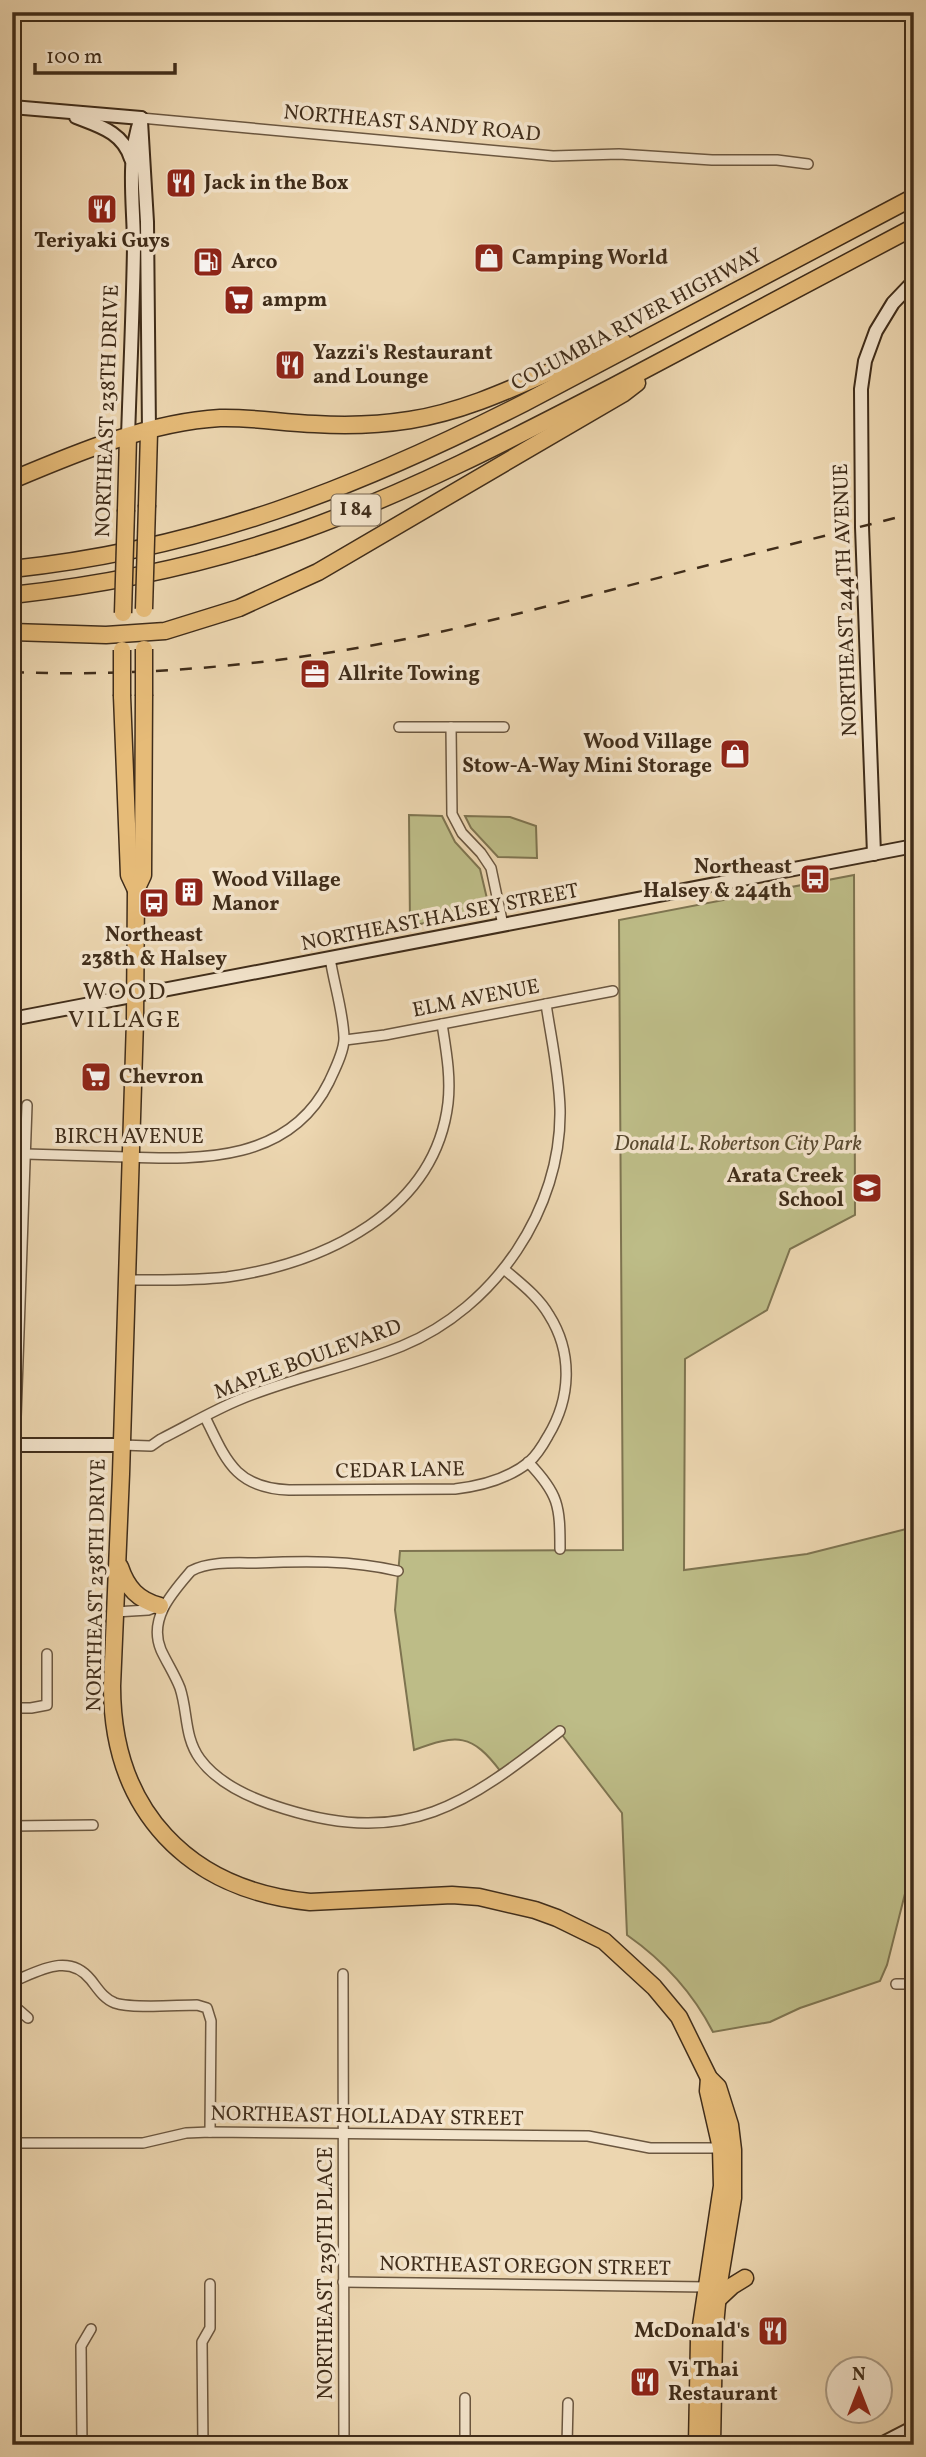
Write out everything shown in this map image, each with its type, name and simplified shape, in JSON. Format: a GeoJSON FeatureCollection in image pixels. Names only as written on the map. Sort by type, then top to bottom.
{"type":"FeatureCollection","features":[{"type":"Feature","properties":{"kind":"highway","name":"COLUMBIA RIVER HIGHWAY"},"geometry":{"type":"LineString","coordinates":[[12,569],[103,556],[233,526],[386,470],[461,435],[914,197]]}},
{"type":"Feature","properties":{"kind":"highway","name":"I 84"},"geometry":{"type":"LineString","coordinates":[[12,595],[77,587],[157,572],[223,555],[308,528],[373,503],[458,465],[914,227]]}},
{"type":"Feature","properties":{"kind":"highway"},"geometry":{"type":"LineString","coordinates":[[12,480],[90,447],[187,422],[221,418],[347,425],[421,418],[480,401],[607,347],[672,325]]}},
{"type":"Feature","properties":{"kind":"highway"},"geometry":{"type":"LineString","coordinates":[[12,632],[122,642],[144,641],[165,631],[239,608],[308,577],[624,393],[675,354]]}},
{"type":"Feature","properties":{"kind":"highway","name":"NORTHEAST 238TH DRIVE"},"geometry":{"type":"LineString","coordinates":[[136,890],[144,875],[144,609],[149,432]]}},
{"type":"Feature","properties":{"kind":"highway","name":"NORTHEAST 238TH DRIVE"},"geometry":{"type":"LineString","coordinates":[[128,437],[122,696],[129,875],[136,890],[135,996],[112,1706],[120,1752],[131,1788],[156,1825],[199,1866],[244,1889],[287,1900],[334,1902],[425,1896],[479,1897],[506,1902],[558,1918],[604,1941],[654,1987],[679,2017],[709,2078],[708,2091],[727,2149]]}},
{"type":"Feature","properties":{"kind":"highway"},"geometry":{"type":"LineString","coordinates":[[118,1558],[128,1586],[139,1597],[162,1605]]}},
{"type":"Feature","properties":{"kind":"highway"},"geometry":{"type":"LineString","coordinates":[[712,2445],[717,2300],[733,2198],[727,2149]]}},
{"type":"Feature","properties":{"kind":"highway"},"geometry":{"type":"LineString","coordinates":[[697,2445],[699,2339],[727,2149]]}},
{"type":"Feature","properties":{"kind":"highway"},"geometry":{"type":"LineString","coordinates":[[717,2300],[745,2278],[733,2273],[724,2256]]}},
{"type":"Feature","properties":{"kind":"street","name":"NORTHEAST SANDY ROAD"},"geometry":{"type":"LineString","coordinates":[[12,107],[568,157],[619,154],[712,160],[777,160],[808,164]]}},
{"type":"Feature","properties":{"kind":"street"},"geometry":{"type":"LineString","coordinates":[[61,111],[107,129],[128,149],[132,162]]}},
{"type":"Feature","properties":{"kind":"street","name":"NORTHEAST 238TH DRIVE"},"geometry":{"type":"LineString","coordinates":[[128,437],[134,247],[132,162],[141,118]]}},
{"type":"Feature","properties":{"kind":"street","name":"NORTHEAST 238TH DRIVE"},"geometry":{"type":"LineString","coordinates":[[141,118],[147,222],[149,432]]}},
{"type":"Feature","properties":{"kind":"street","name":"NORTHEAST 244TH AVENUE"},"geometry":{"type":"LineString","coordinates":[[874,854],[861,500],[861,390],[865,361],[884,316],[914,281]]}},
{"type":"Feature","properties":{"kind":"street"},"geometry":{"type":"LineString","coordinates":[[399,727],[504,727]]}},
{"type":"Feature","properties":{"kind":"street"},"geometry":{"type":"LineString","coordinates":[[452,727],[452,814],[462,833],[491,868],[503,925]]}},
{"type":"Feature","properties":{"kind":"street","name":"NORTHEAST HALSEY STREET"},"geometry":{"type":"LineString","coordinates":[[12,1019],[914,846]]}},
{"type":"Feature","properties":{"kind":"street"},"geometry":{"type":"LineString","coordinates":[[330,958],[345,1040]]}},
{"type":"Feature","properties":{"kind":"street","name":"ELM AVENUE"},"geometry":{"type":"LineString","coordinates":[[345,1040],[613,991]]}},
{"type":"Feature","properties":{"kind":"street","name":"MAPLE BOULEVARD"},"geometry":{"type":"LineString","coordinates":[[121,1445],[138,1446],[161,1439],[242,1399],[404,1345],[467,1307],[505,1269],[537,1214],[550,1181],[555,1155],[560,1110],[546,1004]]}},
{"type":"Feature","properties":{"kind":"street"},"geometry":{"type":"LineString","coordinates":[[126,1280],[210,1279],[281,1266],[330,1248],[387,1213],[406,1196],[426,1171],[443,1133],[449,1084],[442,1024]]}},
{"type":"Feature","properties":{"kind":"street","name":"BIRCH AVENUE"},"geometry":{"type":"LineString","coordinates":[[26,1154],[199,1158],[242,1150],[282,1135],[302,1120],[320,1098],[345,1040]]}},
{"type":"Feature","properties":{"kind":"street"},"geometry":{"type":"LineString","coordinates":[[27,1105],[14,1445],[121,1445]]}},
{"type":"Feature","properties":{"kind":"street","name":"CEDAR LANE"},"geometry":{"type":"LineString","coordinates":[[205,1416],[233,1468],[251,1483],[275,1490],[455,1489],[476,1487],[496,1480],[528,1462],[539,1451],[560,1413],[566,1387],[565,1354],[549,1315],[531,1292],[505,1269]]}},
{"type":"Feature","properties":{"kind":"street"},"geometry":{"type":"LineString","coordinates":[[528,1462],[555,1498],[560,1519],[560,1549]]}},
{"type":"Feature","properties":{"kind":"street"},"geometry":{"type":"LineString","coordinates":[[115,1612],[148,1610],[162,1605],[191,1571],[221,1563],[324,1561],[398,1570]]}},
{"type":"Feature","properties":{"kind":"street"},"geometry":{"type":"LineString","coordinates":[[162,1605],[158,1639],[182,1694],[188,1735],[193,1747],[211,1771],[234,1787],[272,1805],[344,1823],[369,1825],[416,1817],[453,1805],[473,1795],[560,1731]]}},
{"type":"Feature","properties":{"kind":"street"},"geometry":{"type":"LineString","coordinates":[[12,1708],[47,1705],[47,1654]]}},
{"type":"Feature","properties":{"kind":"street"},"geometry":{"type":"LineString","coordinates":[[12,1826],[93,1825]]}},
{"type":"Feature","properties":{"kind":"street"},"geometry":{"type":"LineString","coordinates":[[12,1982],[49,1967],[71,1965],[85,1973],[102,1994],[117,2004],[197,2005],[207,2008],[211,2021],[209,2133]]}},
{"type":"Feature","properties":{"kind":"street","name":"NORTHEAST 239TH PLACE"},"geometry":{"type":"LineString","coordinates":[[344,1975],[344,2445]]}},
{"type":"Feature","properties":{"kind":"street"},"geometry":{"type":"LineString","coordinates":[[896,1984],[914,1984]]}},
{"type":"Feature","properties":{"kind":"street"},"geometry":{"type":"LineString","coordinates":[[12,2004],[28,2018]]}},
{"type":"Feature","properties":{"kind":"street","name":"NORTHEAST HOLLADAY STREET"},"geometry":{"type":"LineString","coordinates":[[12,2143],[143,2143],[186,2133],[588,2136],[650,2148],[727,2149]]}},
{"type":"Feature","properties":{"kind":"street","name":"NORTHEAST OREGON STREET"},"geometry":{"type":"LineString","coordinates":[[343,2282],[706,2287]]}},
{"type":"Feature","properties":{"kind":"street"},"geometry":{"type":"LineString","coordinates":[[203,2445],[202,2342],[210,2328],[210,2284]]}},
{"type":"Feature","properties":{"kind":"street"},"geometry":{"type":"LineString","coordinates":[[82,2445],[81,2346],[92,2329]]}},
{"type":"Feature","properties":{"kind":"street"},"geometry":{"type":"LineString","coordinates":[[465,2398],[465,2445]]}},
{"type":"Feature","properties":{"kind":"street"},"geometry":{"type":"LineString","coordinates":[[567,2445],[568,2403]]}},
{"type":"Feature","properties":{"kind":"street"},"geometry":{"type":"LineString","coordinates":[[879,2445],[914,2427]]}},
{"type":"Feature","properties":{"kind":"green space"},"geometry":{"type":"Polygon","coordinates":[[[409,815],[442,816],[455,842],[480,869],[489,907],[481,912],[410,926],[409,815]]]}},
{"type":"Feature","properties":{"kind":"green space"},"geometry":{"type":"Polygon","coordinates":[[[465,816],[510,817],[536,826],[537,858],[498,857],[471,828],[465,816]]]}},
{"type":"Feature","properties":{"kind":"green space","name":"Donald L. Robertson City Park"},"geometry":{"type":"Polygon","coordinates":[[[854,875],[855,1215],[790,1249],[767,1310],[685,1359],[684,1570],[807,1554],[914,1527],[914,1858],[887,1965],[880,1981],[800,2008],[770,2022],[713,2032],[696,2003],[676,1978],[653,1955],[627,1935],[622,1813],[559,1731],[501,1772],[481,1750],[463,1740],[442,1741],[414,1750],[395,1610],[400,1551],[623,1550],[619,920],[854,875]]]}},
{"type":"Feature","properties":{"kind":"railway"},"geometry":{"type":"LineString","coordinates":[[12,672],[106,673],[200,668],[293,658],[385,643],[446,631],[914,513]]}},
{"type":"Feature","properties":{"kind":"place","name":"Jack in the Box"},"geometry":{"type":"Point","coordinates":[181,183]}},
{"type":"Feature","properties":{"kind":"place","name":"Teriyaki Guys"},"geometry":{"type":"Point","coordinates":[102,209]}},
{"type":"Feature","properties":{"kind":"place","name":"Camping World"},"geometry":{"type":"Point","coordinates":[489,258]}},
{"type":"Feature","properties":{"kind":"place","name":"Arco"},"geometry":{"type":"Point","coordinates":[208,262]}},
{"type":"Feature","properties":{"kind":"place","name":"ampm"},"geometry":{"type":"Point","coordinates":[239,300]}},
{"type":"Feature","properties":{"kind":"place","name":"Yazzi's Restaurant and Lounge"},"geometry":{"type":"Point","coordinates":[290,365]}},
{"type":"Feature","properties":{"kind":"place","name":"Allrite Towing"},"geometry":{"type":"Point","coordinates":[315,674]}},
{"type":"Feature","properties":{"kind":"place","name":"Wood Village Stow-A-Way Mini Storage"},"geometry":{"type":"Point","coordinates":[735,754]}},
{"type":"Feature","properties":{"kind":"place","name":"Northeast Halsey & 244th"},"geometry":{"type":"Point","coordinates":[815,879]}},
{"type":"Feature","properties":{"kind":"place","name":"Wood Village Manor"},"geometry":{"type":"Point","coordinates":[189,892]}},
{"type":"Feature","properties":{"kind":"place","name":"Northeast 238th & Halsey"},"geometry":{"type":"Point","coordinates":[154,903]}},
{"type":"Feature","properties":{"kind":"place","name":"Chevron"},"geometry":{"type":"Point","coordinates":[96,1077]}},
{"type":"Feature","properties":{"kind":"place","name":"Arata Creek School"},"geometry":{"type":"Point","coordinates":[867,1188]}},
{"type":"Feature","properties":{"kind":"place","name":"McDonald's"},"geometry":{"type":"Point","coordinates":[773,2331]}},
{"type":"Feature","properties":{"kind":"place","name":"Vi Thai Restaurant"},"geometry":{"type":"Point","coordinates":[645,2382]}},
{"type":"Feature","properties":{"kind":"district","name":"WOOD VILLAGE"},"geometry":{"type":"Point","coordinates":[125,1007]}}]}
